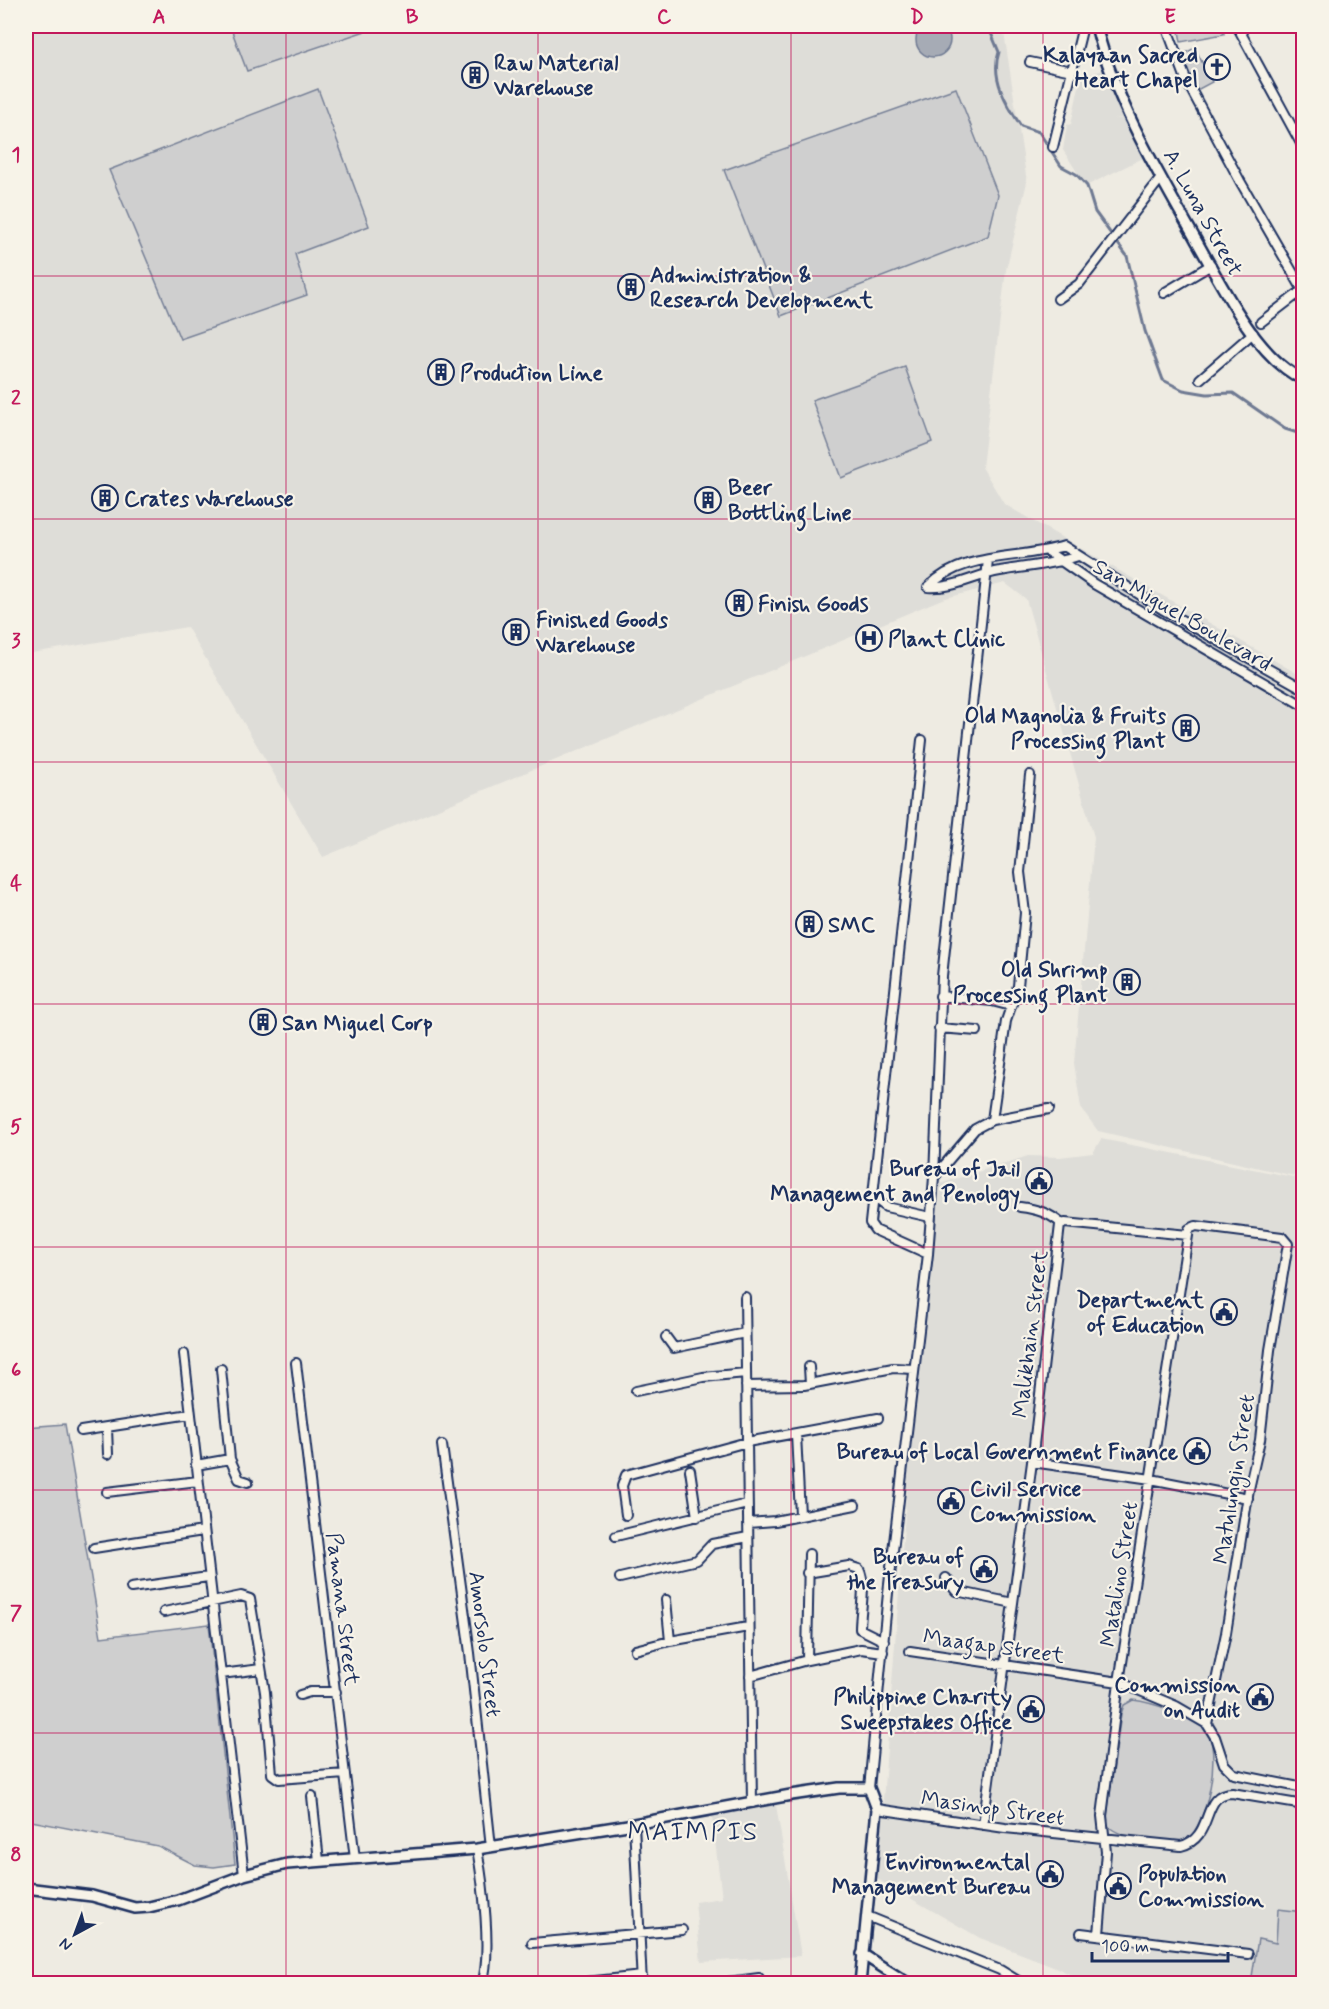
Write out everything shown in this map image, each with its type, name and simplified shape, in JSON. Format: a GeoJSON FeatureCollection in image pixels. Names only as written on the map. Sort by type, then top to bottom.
{"type":"FeatureCollection","features":[{"type":"Feature","properties":{"kind":"street"},"geometry":{"type":"LineString","coordinates":[[1053,147],[1083,26]]}},
{"type":"Feature","properties":{"kind":"street","name":"A. Luna Street"},"geometry":{"type":"LineString","coordinates":[[1096,26],[1100,43],[1122,100],[1161,178],[1211,265],[1253,333],[1282,366],[1304,380]]}},
{"type":"Feature","properties":{"kind":"street"},"geometry":{"type":"LineString","coordinates":[[1166,26],[1187,82],[1303,291],[1261,321]]}},
{"type":"Feature","properties":{"kind":"street"},"geometry":{"type":"LineString","coordinates":[[1237,26],[1304,149]]}},
{"type":"Feature","properties":{"kind":"street"},"geometry":{"type":"LineString","coordinates":[[1030,62],[1072,71]]}},
{"type":"Feature","properties":{"kind":"street"},"geometry":{"type":"LineString","coordinates":[[1058,299],[1079,284],[1161,178]]}},
{"type":"Feature","properties":{"kind":"street"},"geometry":{"type":"LineString","coordinates":[[1164,293],[1211,265]]}},
{"type":"Feature","properties":{"kind":"street"},"geometry":{"type":"LineString","coordinates":[[1200,379],[1253,333]]}},
{"type":"Feature","properties":{"kind":"street","name":"San Miguel Boulevard"},"geometry":{"type":"LineString","coordinates":[[1047,551],[1064,546],[1162,609],[1304,689]]}},
{"type":"Feature","properties":{"kind":"street"},"geometry":{"type":"LineString","coordinates":[[1047,551],[974,561],[942,574],[928,587],[943,588],[986,575],[1078,556]]}},
{"type":"Feature","properties":{"kind":"street","name":"San Miguel Boulevard"},"geometry":{"type":"LineString","coordinates":[[1047,551],[1094,584],[1304,706]]}},
{"type":"Feature","properties":{"kind":"street"},"geometry":{"type":"LineString","coordinates":[[860,1983],[878,1809],[869,1788],[928,1254],[934,1177],[940,996],[988,560]]}},
{"type":"Feature","properties":{"kind":"street"},"geometry":{"type":"LineString","coordinates":[[1228,662],[1237,650]]}},
{"type":"Feature","properties":{"kind":"street"},"geometry":{"type":"LineString","coordinates":[[922,740],[870,1223],[875,1230],[928,1254]]}},
{"type":"Feature","properties":{"kind":"street"},"geometry":{"type":"LineString","coordinates":[[992,1120],[1006,1021],[1018,986],[1025,913],[1020,872],[1030,775]]}},
{"type":"Feature","properties":{"kind":"street"},"geometry":{"type":"LineString","coordinates":[[940,996],[992,1001],[1011,1006]]}},
{"type":"Feature","properties":{"kind":"street"},"geometry":{"type":"LineString","coordinates":[[939,1028],[977,1031]]}},
{"type":"Feature","properties":{"kind":"street"},"geometry":{"type":"LineString","coordinates":[[934,1177],[975,1129],[992,1120],[1049,1109]]}},
{"type":"Feature","properties":{"kind":"street"},"geometry":{"type":"LineString","coordinates":[[873,1197],[886,1208],[930,1217]]}},
{"type":"Feature","properties":{"kind":"street"},"geometry":{"type":"LineString","coordinates":[[1020,1207],[1037,1209],[1062,1224]]}},
{"type":"Feature","properties":{"kind":"street","name":"Malikhain Street"},"geometry":{"type":"LineString","coordinates":[[982,1825],[1062,1224],[1188,1235]]}},
{"type":"Feature","properties":{"kind":"street","name":"Matulungin Street"},"geometry":{"type":"LineString","coordinates":[[1188,1235],[1189,1229],[1196,1226],[1282,1237],[1288,1244],[1270,1350],[1260,1440],[1226,1633],[1207,1724]]}},
{"type":"Feature","properties":{"kind":"street","name":"Matalino Street"},"geometry":{"type":"LineString","coordinates":[[1099,1934],[1106,1852],[1102,1816],[1119,1682],[1188,1235]]}},
{"type":"Feature","properties":{"kind":"street"},"geometry":{"type":"LineString","coordinates":[[745,1296],[752,1803]]}},
{"type":"Feature","properties":{"kind":"street"},"geometry":{"type":"LineString","coordinates":[[666,1337],[674,1348],[745,1333]]}},
{"type":"Feature","properties":{"kind":"street"},"geometry":{"type":"LineString","coordinates":[[184,1354],[244,1875]]}},
{"type":"Feature","properties":{"kind":"street","name":"Pamana Street"},"geometry":{"type":"LineString","coordinates":[[296,1363],[304,1446],[355,1859]]}},
{"type":"Feature","properties":{"kind":"street"},"geometry":{"type":"LineString","coordinates":[[809,1367],[810,1384]]}},
{"type":"Feature","properties":{"kind":"street"},"geometry":{"type":"LineString","coordinates":[[746,1386],[810,1384],[893,1368],[914,1369]]}},
{"type":"Feature","properties":{"kind":"street"},"geometry":{"type":"LineString","coordinates":[[221,1369],[230,1459],[239,1479],[248,1482]]}},
{"type":"Feature","properties":{"kind":"street"},"geometry":{"type":"LineString","coordinates":[[636,1391],[703,1377],[746,1373]]}},
{"type":"Feature","properties":{"kind":"street"},"geometry":{"type":"LineString","coordinates":[[81,1431],[190,1414]]}},
{"type":"Feature","properties":{"kind":"street"},"geometry":{"type":"LineString","coordinates":[[626,1515],[622,1485],[626,1475],[747,1442],[878,1418]]}},
{"type":"Feature","properties":{"kind":"street"},"geometry":{"type":"LineString","coordinates":[[107,1428],[108,1454]]}},
{"type":"Feature","properties":{"kind":"street"},"geometry":{"type":"LineString","coordinates":[[796,1434],[800,1515]]}},
{"type":"Feature","properties":{"kind":"street","name":"Amorsolo Street"},"geometry":{"type":"LineString","coordinates":[[442,1445],[470,1653],[491,1847]]}},
{"type":"Feature","properties":{"kind":"street"},"geometry":{"type":"LineString","coordinates":[[196,1465],[230,1459]]}},
{"type":"Feature","properties":{"kind":"street"},"geometry":{"type":"LineString","coordinates":[[1032,1462],[1151,1479],[1248,1498]]}},
{"type":"Feature","properties":{"kind":"street"},"geometry":{"type":"LineString","coordinates":[[690,1470],[697,1517]]}},
{"type":"Feature","properties":{"kind":"street"},"geometry":{"type":"LineString","coordinates":[[107,1492],[198,1480]]}},
{"type":"Feature","properties":{"kind":"street"},"geometry":{"type":"LineString","coordinates":[[616,1536],[747,1504]]}},
{"type":"Feature","properties":{"kind":"street"},"geometry":{"type":"LineString","coordinates":[[748,1523],[776,1521],[855,1505]]}},
{"type":"Feature","properties":{"kind":"street"},"geometry":{"type":"LineString","coordinates":[[94,1548],[203,1531]]}},
{"type":"Feature","properties":{"kind":"street"},"geometry":{"type":"LineString","coordinates":[[620,1578],[697,1560],[711,1544],[748,1537]]}},
{"type":"Feature","properties":{"kind":"street"},"geometry":{"type":"LineString","coordinates":[[807,1660],[809,1554]]}},
{"type":"Feature","properties":{"kind":"street"},"geometry":{"type":"LineString","coordinates":[[807,1573],[849,1566],[859,1569],[864,1581],[860,1602],[860,1629],[884,1641]]}},
{"type":"Feature","properties":{"kind":"street"},"geometry":{"type":"LineString","coordinates":[[131,1588],[208,1577]]}},
{"type":"Feature","properties":{"kind":"street"},"geometry":{"type":"LineString","coordinates":[[946,1578],[956,1591],[1013,1603]]}},
{"type":"Feature","properties":{"kind":"street"},"geometry":{"type":"LineString","coordinates":[[164,1612],[241,1596],[250,1599],[261,1669],[270,1759],[275,1777],[345,1774]]}},
{"type":"Feature","properties":{"kind":"street"},"geometry":{"type":"LineString","coordinates":[[666,1600],[670,1641]]}},
{"type":"Feature","properties":{"kind":"street"},"geometry":{"type":"LineString","coordinates":[[635,1650],[670,1641],[748,1627]]}},
{"type":"Feature","properties":{"kind":"street"},"geometry":{"type":"LineString","coordinates":[[750,1676],[807,1660],[861,1649],[883,1652]]}},
{"type":"Feature","properties":{"kind":"street","name":"Maagap Street"},"geometry":{"type":"LineString","coordinates":[[910,1651],[1119,1682],[1176,1706],[1207,1724]]}},
{"type":"Feature","properties":{"kind":"street"},"geometry":{"type":"LineString","coordinates":[[221,1674],[261,1669]]}},
{"type":"Feature","properties":{"kind":"street"},"geometry":{"type":"LineString","coordinates":[[300,1695],[320,1691],[336,1692]]}},
{"type":"Feature","properties":{"kind":"street"},"geometry":{"type":"LineString","coordinates":[[1207,1724],[1215,1737],[1224,1764],[1234,1774],[1304,1788]]}},
{"type":"Feature","properties":{"kind":"street"},"geometry":{"type":"LineString","coordinates":[[26,1888],[92,1896],[135,1908],[178,1900],[244,1875],[287,1864],[477,1850],[839,1788],[869,1788]]}},
{"type":"Feature","properties":{"kind":"street","name":"Masinop Street"},"geometry":{"type":"LineString","coordinates":[[878,1809],[982,1825],[1172,1846],[1189,1845],[1200,1835],[1212,1804],[1220,1795],[1232,1793],[1304,1805]]}},
{"type":"Feature","properties":{"kind":"street"},"geometry":{"type":"LineString","coordinates":[[312,1796],[319,1861]]}},
{"type":"Feature","properties":{"kind":"street"},"geometry":{"type":"LineString","coordinates":[[567,1983],[642,1980],[634,1824]]}},
{"type":"Feature","properties":{"kind":"street"},"geometry":{"type":"LineString","coordinates":[[477,1850],[486,1953],[486,1972],[482,1983]]}},
{"type":"Feature","properties":{"kind":"street"},"geometry":{"type":"LineString","coordinates":[[867,1916],[1000,1970],[1023,1983]]}},
{"type":"Feature","properties":{"kind":"street"},"geometry":{"type":"LineString","coordinates":[[532,1943],[682,1930]]}},
{"type":"Feature","properties":{"kind":"street"},"geometry":{"type":"LineString","coordinates":[[1081,1933],[1248,1954]]}},
{"type":"Feature","properties":{"kind":"street"},"geometry":{"type":"LineString","coordinates":[[862,1954],[909,1983]]}},
{"type":"Feature","properties":{"kind":"street"},"geometry":{"type":"LineString","coordinates":[[712,1983],[759,1978]]}},
{"type":"Feature","properties":{"kind":"shaded area"},"geometry":{"type":"Polygon","coordinates":[[[933,23],[945,28],[950,40],[945,52],[933,57],[921,52],[916,40],[921,28],[933,23]]]}},
{"type":"Feature","properties":{"kind":"shaded area"},"geometry":{"type":"Polygon","coordinates":[[[26,26],[1003,26],[1027,182],[1006,270],[982,467],[1004,504],[1303,677],[1303,1178],[1098,1131],[1081,1108],[1074,1063],[1094,837],[1026,599],[1005,583],[942,599],[323,857],[187,627],[26,654],[26,26]]]}},
{"type":"Feature","properties":{"kind":"shaded area"},"geometry":{"type":"Polygon","coordinates":[[[230,26],[380,26],[247,71],[230,26]]]}},
{"type":"Feature","properties":{"kind":"shaded area"},"geometry":{"type":"Polygon","coordinates":[[[1178,26],[1223,26],[1224,34],[1181,42],[1178,26]]]}},
{"type":"Feature","properties":{"kind":"shaded area"},"geometry":{"type":"Polygon","coordinates":[[[1195,48],[1212,82],[1197,90],[1179,56],[1195,48]]]}},
{"type":"Feature","properties":{"kind":"shaded area"},"geometry":{"type":"Polygon","coordinates":[[[1109,68],[1125,117],[1115,119],[1126,118],[1145,157],[1086,186],[1063,150],[1067,125],[1071,124],[1081,77],[1109,68]]]}},
{"type":"Feature","properties":{"kind":"shaded area"},"geometry":{"type":"Polygon","coordinates":[[[956,88],[998,195],[988,236],[781,316],[724,170],[956,88]]]}},
{"type":"Feature","properties":{"kind":"shaded area"},"geometry":{"type":"Polygon","coordinates":[[[318,89],[369,226],[295,254],[307,295],[180,339],[109,170],[318,89]]]}},
{"type":"Feature","properties":{"kind":"shaded area"},"geometry":{"type":"Polygon","coordinates":[[[905,367],[932,442],[841,478],[812,400],[905,367]]]}},
{"type":"Feature","properties":{"kind":"shaded area"},"geometry":{"type":"Polygon","coordinates":[[[1101,1139],[1303,1179],[1303,1912],[1278,1910],[1276,1943],[1258,1940],[1251,1983],[1088,1983],[1053,1966],[980,1938],[877,1879],[930,1187],[1028,1156],[1060,1157],[1093,1153],[1101,1139]]]}},
{"type":"Feature","properties":{"kind":"shaded area"},"geometry":{"type":"Polygon","coordinates":[[[65,1424],[101,1637],[209,1624],[235,1864],[214,1867],[195,1865],[158,1846],[26,1820],[26,1427],[65,1424]]]}},
{"type":"Feature","properties":{"kind":"shaded area"},"geometry":{"type":"Polygon","coordinates":[[[1133,1700],[1161,1707],[1192,1719],[1206,1729],[1211,1739],[1213,1769],[1206,1804],[1201,1820],[1186,1840],[1168,1842],[1131,1837],[1111,1829],[1106,1823],[1121,1714],[1124,1705],[1133,1700]]]}},
{"type":"Feature","properties":{"kind":"shaded area"},"geometry":{"type":"Polygon","coordinates":[[[776,1805],[801,1956],[701,1962],[695,1902],[722,1898],[712,1816],[776,1805]]]}},
{"type":"Feature","properties":{"kind":"shaded area"},"geometry":{"type":"Polygon","coordinates":[[[1278,1909],[1303,1912],[1303,1983],[1251,1983],[1258,1939],[1276,1943],[1278,1909]]]}},
{"type":"Feature","properties":{"kind":"waterway"},"geometry":{"type":"LineString","coordinates":[[988,26],[999,52],[998,81],[1010,109],[1021,126],[1039,132],[1061,166],[1076,174],[1087,186],[1095,212],[1127,256],[1145,331],[1163,380],[1183,390],[1207,394],[1233,393],[1285,429],[1304,435]]}},
{"type":"Feature","properties":{"kind":"place","name":"Kalayaan Sacred Heart Chapel"},"geometry":{"type":"Point","coordinates":[1217,67]}},
{"type":"Feature","properties":{"kind":"place","name":"Raw Material Warehouse"},"geometry":{"type":"Point","coordinates":[475,75]}},
{"type":"Feature","properties":{"kind":"place","name":"Administration & Research Development"},"geometry":{"type":"Point","coordinates":[631,287]}},
{"type":"Feature","properties":{"kind":"place","name":"Production Line"},"geometry":{"type":"Point","coordinates":[441,372]}},
{"type":"Feature","properties":{"kind":"place","name":"Crates Warehouse"},"geometry":{"type":"Point","coordinates":[105,498]}},
{"type":"Feature","properties":{"kind":"place","name":"Beer Bottling Line"},"geometry":{"type":"Point","coordinates":[708,500]}},
{"type":"Feature","properties":{"kind":"place","name":"Finish Goods"},"geometry":{"type":"Point","coordinates":[739,603]}},
{"type":"Feature","properties":{"kind":"place","name":"Finished Goods Warehouse"},"geometry":{"type":"Point","coordinates":[516,632]}},
{"type":"Feature","properties":{"kind":"place","name":"Plant Clinic"},"geometry":{"type":"Point","coordinates":[869,638]}},
{"type":"Feature","properties":{"kind":"place","name":"Old Magnolia & Fruits Processing Plant"},"geometry":{"type":"Point","coordinates":[1186,728]}},
{"type":"Feature","properties":{"kind":"place","name":"SMC"},"geometry":{"type":"Point","coordinates":[809,924]}},
{"type":"Feature","properties":{"kind":"place","name":"Old Shrimp Processing Plant"},"geometry":{"type":"Point","coordinates":[1127,982]}},
{"type":"Feature","properties":{"kind":"place","name":"San Miguel Corp"},"geometry":{"type":"Point","coordinates":[263,1022]}},
{"type":"Feature","properties":{"kind":"place","name":"Bureau of Jail Management and Penology"},"geometry":{"type":"Point","coordinates":[1039,1181]}},
{"type":"Feature","properties":{"kind":"place","name":"Department of Education"},"geometry":{"type":"Point","coordinates":[1224,1312]}},
{"type":"Feature","properties":{"kind":"place","name":"Bureau of Local Government Finance"},"geometry":{"type":"Point","coordinates":[1197,1451]}},
{"type":"Feature","properties":{"kind":"place","name":"Civil Service Commission"},"geometry":{"type":"Point","coordinates":[951,1501]}},
{"type":"Feature","properties":{"kind":"place","name":"Bureau of the Treasury"},"geometry":{"type":"Point","coordinates":[984,1569]}},
{"type":"Feature","properties":{"kind":"place","name":"Commission on Audit"},"geometry":{"type":"Point","coordinates":[1260,1697]}},
{"type":"Feature","properties":{"kind":"place","name":"Philippine Charity Sweepstakes Office"},"geometry":{"type":"Point","coordinates":[1031,1709]}},
{"type":"Feature","properties":{"kind":"place","name":"Environmental Management Bureau"},"geometry":{"type":"Point","coordinates":[1050,1874]}},
{"type":"Feature","properties":{"kind":"place","name":"Population Commission"},"geometry":{"type":"Point","coordinates":[1118,1886]}},
{"type":"Feature","properties":{"kind":"district","name":"MAIMPIS"},"geometry":{"type":"Point","coordinates":[693,1831]}}]}
